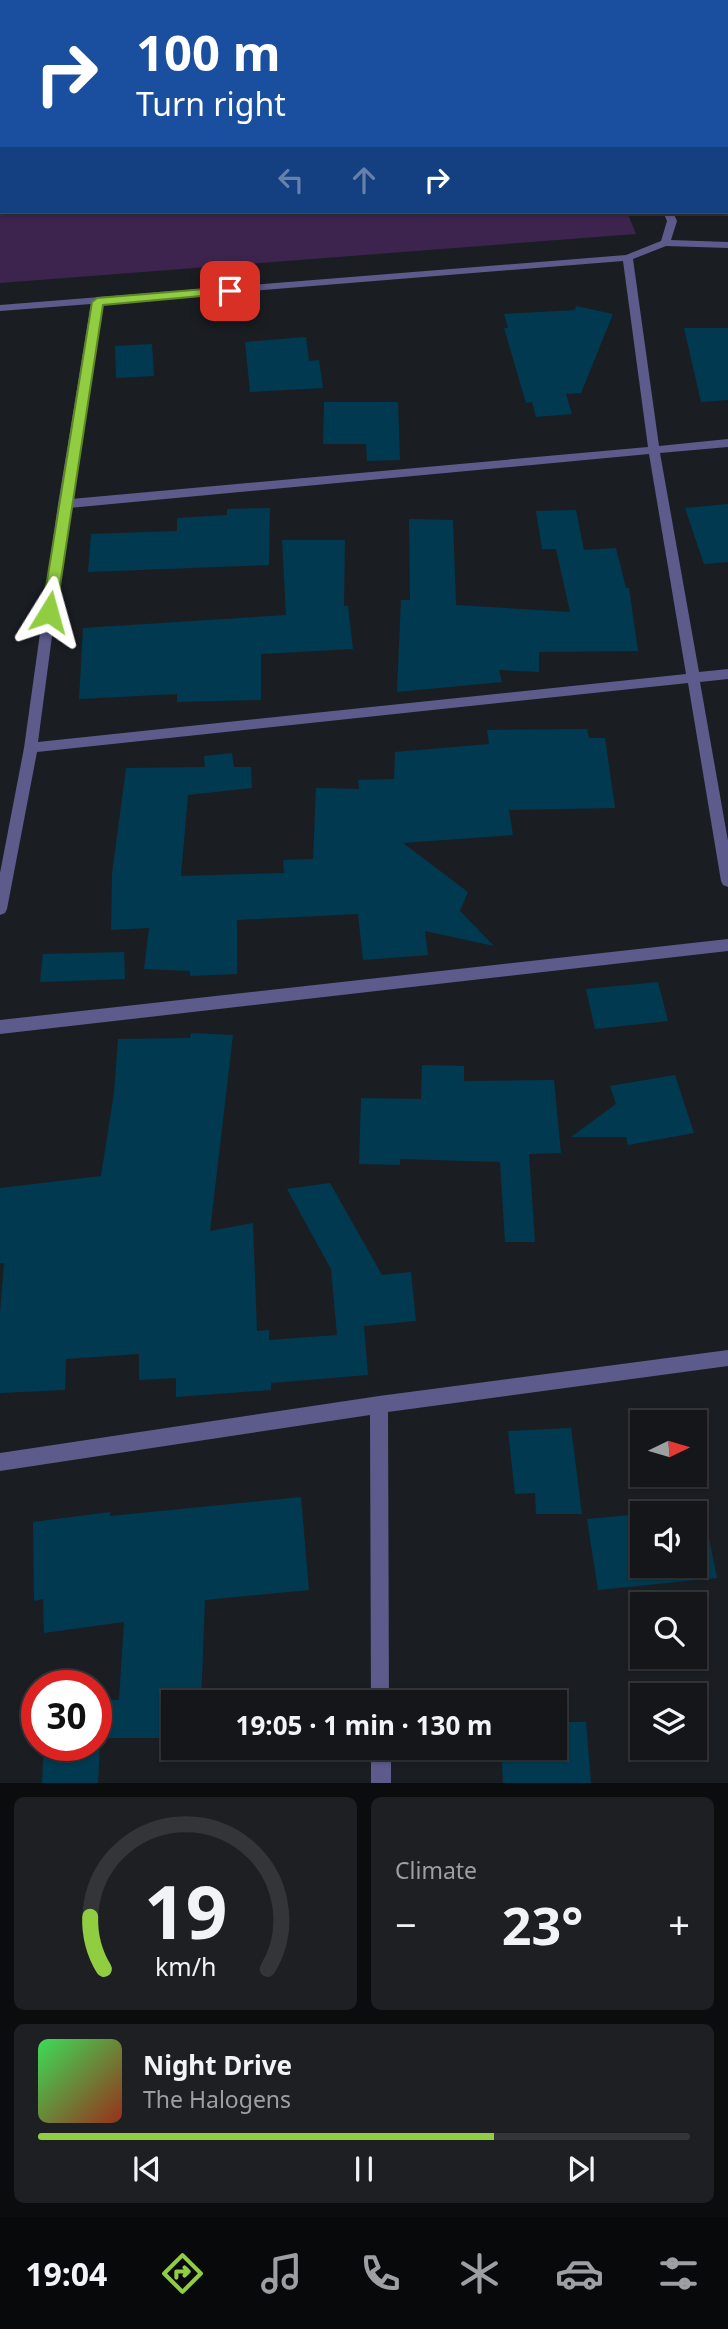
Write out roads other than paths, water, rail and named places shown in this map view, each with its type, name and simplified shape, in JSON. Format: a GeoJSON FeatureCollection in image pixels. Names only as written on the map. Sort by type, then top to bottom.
{"type":"FeatureCollection","features":[{"type":"Feature","properties":{"kind":"street"},"geometry":{"type":"LineString","coordinates":[[665,243],[672,221],[669,214]]}},
{"type":"Feature","properties":{"kind":"street"},"geometry":{"type":"LineString","coordinates":[[0,308],[628,258],[665,243],[728,245]]}},
{"type":"Feature","properties":{"kind":"street"},"geometry":{"type":"LineString","coordinates":[[628,258],[654,450],[728,881]]}},
{"type":"Feature","properties":{"kind":"street"},"geometry":{"type":"LineString","coordinates":[[0,909],[30,748],[64,504],[97,302]]}},
{"type":"Feature","properties":{"kind":"street"},"geometry":{"type":"LineString","coordinates":[[64,504],[728,443]]}},
{"type":"Feature","properties":{"kind":"street"},"geometry":{"type":"LineString","coordinates":[[30,748],[728,674]]}},
{"type":"Feature","properties":{"kind":"street"},"geometry":{"type":"LineString","coordinates":[[0,1027],[728,945]]}},
{"type":"Feature","properties":{"kind":"street"},"geometry":{"type":"LineString","coordinates":[[0,1462],[379,1405],[728,1358]]}},
{"type":"Feature","properties":{"kind":"street"},"geometry":{"type":"LineString","coordinates":[[379,1405],[380,1690]]}},
{"type":"Feature","properties":{"kind":"street"},"geometry":{"type":"LineString","coordinates":[[381,1760],[381,1783]]}}]}
